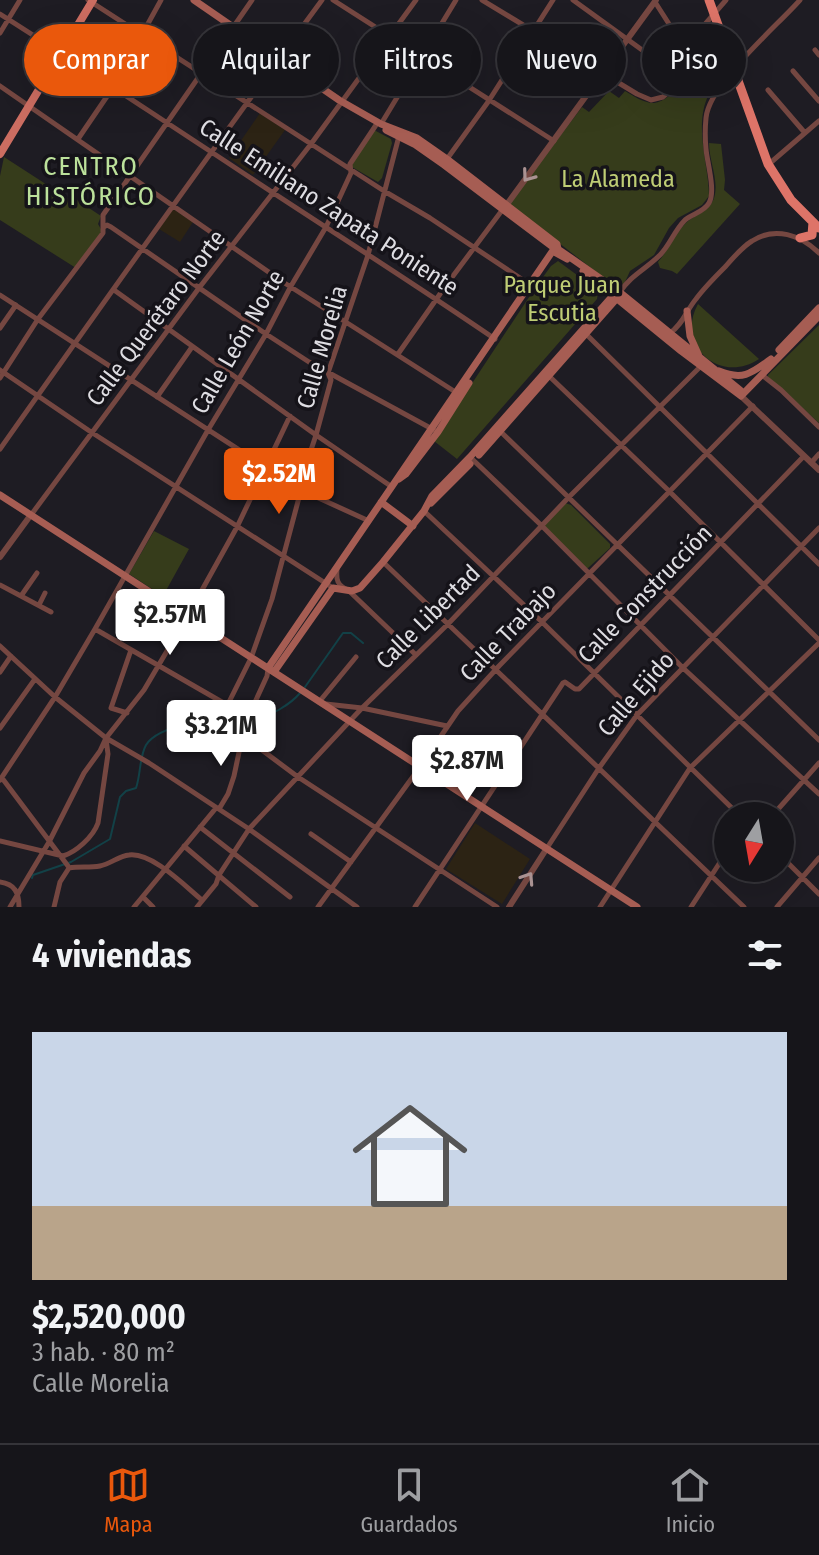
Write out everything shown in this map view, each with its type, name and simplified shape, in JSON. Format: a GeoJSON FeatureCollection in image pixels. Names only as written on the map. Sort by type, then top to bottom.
{"type":"FeatureCollection","features":[{"type":"Feature","properties":{"kind":"highway"},"geometry":{"type":"LineString","coordinates":[[709,0],[717,24]]}},
{"type":"Feature","properties":{"kind":"highway"},"geometry":{"type":"LineString","coordinates":[[744,96],[768,164],[791,200],[817,226],[812,235],[800,238]]}},
{"type":"Feature","properties":{"kind":"main road"},"geometry":{"type":"LineString","coordinates":[[194,0],[230,24]]}},
{"type":"Feature","properties":{"kind":"main road"},"geometry":{"type":"LineString","coordinates":[[78,24],[91,1]]}},
{"type":"Feature","properties":{"kind":"main road"},"geometry":{"type":"LineString","coordinates":[[2,147],[36,96]]}},
{"type":"Feature","properties":{"kind":"main road"},"geometry":{"type":"LineString","coordinates":[[335,96],[446,162],[613,295],[668,333],[700,362],[725,373],[743,376],[751,374],[771,359]]}},
{"type":"Feature","properties":{"kind":"main road"},"geometry":{"type":"LineString","coordinates":[[556,248],[741,394]]}},
{"type":"Feature","properties":{"kind":"main road"},"geometry":{"type":"LineString","coordinates":[[530,286],[548,264],[556,248]]}},
{"type":"Feature","properties":{"kind":"main road"},"geometry":{"type":"LineString","coordinates":[[270,672],[330,586],[337,569],[381,502],[406,474],[556,248]]}},
{"type":"Feature","properties":{"kind":"main road"},"geometry":{"type":"LineString","coordinates":[[548,264],[568,259]]}},
{"type":"Feature","properties":{"kind":"main road"},"geometry":{"type":"LineString","coordinates":[[330,586],[352,591],[360,588],[413,526],[432,496],[472,459],[584,333],[613,295]]}},
{"type":"Feature","properties":{"kind":"main road"},"geometry":{"type":"LineString","coordinates":[[741,394],[819,308]]}},
{"type":"Feature","properties":{"kind":"main road"},"geometry":{"type":"LineString","coordinates":[[687,311],[690,336],[700,362]]}},
{"type":"Feature","properties":{"kind":"main road"},"geometry":{"type":"LineString","coordinates":[[741,394],[819,316]]}},
{"type":"Feature","properties":{"kind":"main road"},"geometry":{"type":"LineString","coordinates":[[710,366],[741,394]]}},
{"type":"Feature","properties":{"kind":"main road"},"geometry":{"type":"LineString","coordinates":[[0,495],[637,907]]}},
{"type":"Feature","properties":{"kind":"main road"},"geometry":{"type":"LineString","coordinates":[[381,502],[413,526]]}},
{"type":"Feature","properties":{"kind":"street"},"geometry":{"type":"LineString","coordinates":[[0,33],[20,0]]}},
{"type":"Feature","properties":{"kind":"street"},"geometry":{"type":"LineString","coordinates":[[147,24],[161,0]]}},
{"type":"Feature","properties":{"kind":"street"},"geometry":{"type":"LineString","coordinates":[[237,24],[252,0]]}},
{"type":"Feature","properties":{"kind":"street"},"geometry":{"type":"LineString","coordinates":[[304,24],[322,0]]}},
{"type":"Feature","properties":{"kind":"street"},"geometry":{"type":"LineString","coordinates":[[333,0],[371,24]]}},
{"type":"Feature","properties":{"kind":"street","name":"Calle Querétaro Norte"},"geometry":{"type":"LineString","coordinates":[[399,24],[416,0]]}},
{"type":"Feature","properties":{"kind":"street","name":"Calle León Norte"},"geometry":{"type":"LineString","coordinates":[[441,24],[456,0]]}},
{"type":"Feature","properties":{"kind":"street"},"geometry":{"type":"LineString","coordinates":[[482,0],[523,24]]}},
{"type":"Feature","properties":{"kind":"street"},"geometry":{"type":"LineString","coordinates":[[537,24],[553,0]]}},
{"type":"Feature","properties":{"kind":"street"},"geometry":{"type":"LineString","coordinates":[[573,0],[642,50]]}},
{"type":"Feature","properties":{"kind":"street"},"geometry":{"type":"LineString","coordinates":[[706,24],[726,0]]}},
{"type":"Feature","properties":{"kind":"street"},"geometry":{"type":"LineString","coordinates":[[746,57],[800,0]]}},
{"type":"Feature","properties":{"kind":"street"},"geometry":{"type":"LineString","coordinates":[[91,1],[125,24]]}},
{"type":"Feature","properties":{"kind":"street"},"geometry":{"type":"LineString","coordinates":[[627,39],[655,1],[669,24]]}},
{"type":"Feature","properties":{"kind":"street","name":"Calle Emiliano Zapata Poniente"},"geometry":{"type":"LineString","coordinates":[[0,14],[24,30]]}},
{"type":"Feature","properties":{"kind":"street"},"geometry":{"type":"LineString","coordinates":[[793,71],[819,101]]}},
{"type":"Feature","properties":{"kind":"street","name":"Calle Querétaro Norte"},"geometry":{"type":"LineString","coordinates":[[0,557],[355,83]]}},
{"type":"Feature","properties":{"kind":"street"},"geometry":{"type":"LineString","coordinates":[[193,84],[103,215],[103,233],[1,373],[330,586]]}},
{"type":"Feature","properties":{"kind":"street"},"geometry":{"type":"LineString","coordinates":[[0,86],[291,286],[458,394]]}},
{"type":"Feature","properties":{"kind":"street"},"geometry":{"type":"LineString","coordinates":[[626,87],[644,98],[656,100],[664,96]]}},
{"type":"Feature","properties":{"kind":"street"},"geometry":{"type":"LineString","coordinates":[[446,162],[497,88]]}},
{"type":"Feature","properties":{"kind":"street"},"geometry":{"type":"LineString","coordinates":[[768,90],[805,133]]}},
{"type":"Feature","properties":{"kind":"street"},"geometry":{"type":"LineString","coordinates":[[481,94],[554,141]]}},
{"type":"Feature","properties":{"kind":"street"},"geometry":{"type":"LineString","coordinates":[[78,139],[106,96]]}},
{"type":"Feature","properties":{"kind":"street","name":"Calle Emiliano Zapata Poniente"},"geometry":{"type":"LineString","coordinates":[[128,96],[495,339]]}},
{"type":"Feature","properties":{"kind":"street"},"geometry":{"type":"LineString","coordinates":[[238,96],[475,247],[530,286]]}},
{"type":"Feature","properties":{"kind":"street"},"geometry":{"type":"LineString","coordinates":[[0,449],[251,96]]}},
{"type":"Feature","properties":{"kind":"street","name":"Calle León Norte"},"geometry":{"type":"LineString","coordinates":[[1,778],[55,697],[95,629],[326,227],[351,173],[350,164],[397,96]]}},
{"type":"Feature","properties":{"kind":"street"},"geometry":{"type":"LineString","coordinates":[[398,354],[588,96]]}},
{"type":"Feature","properties":{"kind":"street"},"geometry":{"type":"LineString","coordinates":[[613,295],[663,253],[681,224],[710,202],[705,144],[706,118],[713,96]]}},
{"type":"Feature","properties":{"kind":"street"},"geometry":{"type":"LineString","coordinates":[[768,164],[819,121]]}},
{"type":"Feature","properties":{"kind":"street","name":"Calle Morelia"},"geometry":{"type":"LineString","coordinates":[[229,707],[272,599],[301,490],[300,483],[331,380],[328,373],[368,255],[400,134]]}},
{"type":"Feature","properties":{"kind":"street"},"geometry":{"type":"LineString","coordinates":[[104,227],[109,225],[266,334],[328,373],[435,431]]}},
{"type":"Feature","properties":{"kind":"street"},"geometry":{"type":"LineString","coordinates":[[668,333],[679,327],[702,291],[749,242],[773,234],[800,238],[819,253]]}},
{"type":"Feature","properties":{"kind":"street"},"geometry":{"type":"LineString","coordinates":[[114,290],[316,435],[394,484]]}},
{"type":"Feature","properties":{"kind":"street"},"geometry":{"type":"LineString","coordinates":[[0,295],[301,490],[369,521]]}},
{"type":"Feature","properties":{"kind":"street"},"geometry":{"type":"LineString","coordinates":[[0,328],[16,305]]}},
{"type":"Feature","properties":{"kind":"street"},"geometry":{"type":"LineString","coordinates":[[584,333],[819,564]]}},
{"type":"Feature","properties":{"kind":"street"},"geometry":{"type":"LineString","coordinates":[[157,397],[192,347]]}},
{"type":"Feature","properties":{"kind":"street","name":"Calle Libertad"},"geometry":{"type":"LineString","coordinates":[[197,907],[216,884],[249,829],[362,708],[448,624],[700,362]]}},
{"type":"Feature","properties":{"kind":"street"},"geometry":{"type":"LineString","coordinates":[[547,375],[819,641],[690,768],[600,907]]}},
{"type":"Feature","properties":{"kind":"street"},"geometry":{"type":"LineString","coordinates":[[762,375],[819,427]]}},
{"type":"Feature","properties":{"kind":"street"},"geometry":{"type":"LineString","coordinates":[[741,394],[819,470]]}},
{"type":"Feature","properties":{"kind":"street","name":"Calle Trabajo"},"geometry":{"type":"LineString","coordinates":[[318,907],[447,726],[499,666],[753,406]]}},
{"type":"Feature","properties":{"kind":"street"},"geometry":{"type":"LineString","coordinates":[[10,907],[49,842],[84,773],[158,667],[187,617],[237,527],[290,416]]}},
{"type":"Feature","properties":{"kind":"street"},"geometry":{"type":"LineString","coordinates":[[498,429],[819,740]]}},
{"type":"Feature","properties":{"kind":"street"},"geometry":{"type":"LineString","coordinates":[[811,463],[819,454]]}},
{"type":"Feature","properties":{"kind":"street","name":"Calle Construcción"},"geometry":{"type":"LineString","coordinates":[[415,907],[564,682],[577,690],[804,456]]}},
{"type":"Feature","properties":{"kind":"street"},"geometry":{"type":"LineString","coordinates":[[472,459],[682,667],[819,794]]}},
{"type":"Feature","properties":{"kind":"street"},"geometry":{"type":"LineString","coordinates":[[427,508],[725,802]]}},
{"type":"Feature","properties":{"kind":"street","name":"Calle Ejido"},"geometry":{"type":"LineString","coordinates":[[509,907],[637,715],[819,528]]}},
{"type":"Feature","properties":{"kind":"street"},"geometry":{"type":"LineString","coordinates":[[383,562],[744,907]]}},
{"type":"Feature","properties":{"kind":"street"},"geometry":{"type":"LineString","coordinates":[[337,569],[340,586],[348,590],[416,655]]}},
{"type":"Feature","properties":{"kind":"street"},"geometry":{"type":"LineString","coordinates":[[21,596],[37,573]]}},
{"type":"Feature","properties":{"kind":"street"},"geometry":{"type":"LineString","coordinates":[[0,585],[51,612]]}},
{"type":"Feature","properties":{"kind":"street"},"geometry":{"type":"LineString","coordinates":[[39,605],[45,593]]}},
{"type":"Feature","properties":{"kind":"street"},"geometry":{"type":"LineString","coordinates":[[95,629],[245,716]]}},
{"type":"Feature","properties":{"kind":"street"},"geometry":{"type":"LineString","coordinates":[[0,646],[55,697],[106,738],[249,829],[357,907]]}},
{"type":"Feature","properties":{"kind":"street"},"geometry":{"type":"LineString","coordinates":[[127,713],[111,708],[131,650]]}},
{"type":"Feature","properties":{"kind":"street"},"geometry":{"type":"LineString","coordinates":[[0,672],[11,656]]}},
{"type":"Feature","properties":{"kind":"street"},"geometry":{"type":"LineString","coordinates":[[320,703],[356,657]]}},
{"type":"Feature","properties":{"kind":"street"},"geometry":{"type":"LineString","coordinates":[[134,907],[217,809],[231,786],[245,716],[270,672]]}},
{"type":"Feature","properties":{"kind":"street"},"geometry":{"type":"LineString","coordinates":[[0,728],[35,679]]}},
{"type":"Feature","properties":{"kind":"street"},"geometry":{"type":"LineString","coordinates":[[320,703],[362,708],[447,726]]}},
{"type":"Feature","properties":{"kind":"street"},"geometry":{"type":"LineString","coordinates":[[243,736],[298,777],[497,907]]}},
{"type":"Feature","properties":{"kind":"street"},"geometry":{"type":"LineString","coordinates":[[54,907],[68,855],[95,832],[98,823],[108,754],[106,738]]}},
{"type":"Feature","properties":{"kind":"street"},"geometry":{"type":"LineString","coordinates":[[784,802],[819,763]]}},
{"type":"Feature","properties":{"kind":"street"},"geometry":{"type":"LineString","coordinates":[[1,778],[66,863]]}},
{"type":"Feature","properties":{"kind":"street"},"geometry":{"type":"LineString","coordinates":[[200,827],[290,897]]}},
{"type":"Feature","properties":{"kind":"street"},"geometry":{"type":"LineString","coordinates":[[311,834],[351,862]]}},
{"type":"Feature","properties":{"kind":"street"},"geometry":{"type":"LineString","coordinates":[[0,841],[66,863],[103,865],[132,854],[151,860],[165,869],[203,900]]}},
{"type":"Feature","properties":{"kind":"street"},"geometry":{"type":"LineString","coordinates":[[184,846],[256,907]]}},
{"type":"Feature","properties":{"kind":"street"},"geometry":{"type":"LineString","coordinates":[[777,907],[819,858]]}},
{"type":"Feature","properties":{"kind":"street"},"geometry":{"type":"LineString","coordinates":[[794,869],[819,894]]}},
{"type":"Feature","properties":{"kind":"street"},"geometry":{"type":"LineString","coordinates":[[691,907],[714,871]]}},
{"type":"Feature","properties":{"kind":"street"},"geometry":{"type":"LineString","coordinates":[[0,882],[7,883],[19,894],[19,907]]}},
{"type":"Feature","properties":{"kind":"street"},"geometry":{"type":"LineString","coordinates":[[143,897],[153,907]]}},
{"type":"Feature","properties":{"kind":"shaded area"},"geometry":{"type":"Polygon","coordinates":[[[260,113],[285,130],[253,175],[229,158],[260,113]]]}},
{"type":"Feature","properties":{"kind":"shaded area"},"geometry":{"type":"Polygon","coordinates":[[[173,209],[193,222],[180,242],[159,229],[173,209]]]}},
{"type":"Feature","properties":{"kind":"shaded area"},"geometry":{"type":"Polygon","coordinates":[[[475,823],[530,859],[502,904],[446,869],[475,823]]]}},
{"type":"Feature","properties":{"kind":"green space","name":"La Alameda"},"geometry":{"type":"Polygon","coordinates":[[[626,92],[646,102],[662,101],[670,96],[708,96],[704,106],[702,132],[709,196],[702,205],[678,218],[654,255],[630,271],[618,289],[509,204],[582,107],[589,112],[604,96],[619,98],[626,96],[626,92]]]}},
{"type":"Feature","properties":{"kind":"green space"},"geometry":{"type":"Polygon","coordinates":[[[374,130],[391,139],[392,143],[382,178],[378,182],[352,167],[352,162],[374,130]]]}},
{"type":"Feature","properties":{"kind":"green space"},"geometry":{"type":"Polygon","coordinates":[[[709,143],[721,144],[724,190],[740,204],[677,274],[660,268],[658,262],[680,229],[707,209],[713,200],[715,182],[709,143]]]}},
{"type":"Feature","properties":{"kind":"green space"},"geometry":{"type":"Polygon","coordinates":[[[4,157],[101,216],[98,224],[102,231],[76,268],[0,220],[0,176],[4,157]]]}},
{"type":"Feature","properties":{"kind":"green space","name":"Parque Juan Escutia"},"geometry":{"type":"Polygon","coordinates":[[[558,261],[596,289],[597,299],[457,459],[434,441],[535,288],[558,261]]]}},
{"type":"Feature","properties":{"kind":"green space"},"geometry":{"type":"Polygon","coordinates":[[[698,304],[759,359],[744,366],[730,367],[716,364],[705,357],[692,334],[692,319],[698,304]]]}},
{"type":"Feature","properties":{"kind":"green space"},"geometry":{"type":"Polygon","coordinates":[[[819,325],[819,423],[768,375],[819,325]]]}},
{"type":"Feature","properties":{"kind":"green space"},"geometry":{"type":"Polygon","coordinates":[[[565,503],[571,505],[610,544],[610,548],[588,568],[545,529],[545,524],[565,503]]]}},
{"type":"Feature","properties":{"kind":"green space"},"geometry":{"type":"Polygon","coordinates":[[[154,531],[189,549],[163,596],[129,574],[154,531]]]}},
{"type":"Feature","properties":{"kind":"waterway"},"geometry":{"type":"LineString","coordinates":[[305,687],[343,633],[351,633],[363,643]]}},
{"type":"Feature","properties":{"kind":"waterway"},"geometry":{"type":"LineString","coordinates":[[254,719],[280,709],[301,692]]}},
{"type":"Feature","properties":{"kind":"waterway"},"geometry":{"type":"LineString","coordinates":[[32,878],[71,862],[110,839],[120,797],[136,788],[144,750],[153,738],[189,723],[240,718]]}},
{"type":"Feature","properties":{"kind":"district","name":"CENTRO HISTÓRICO"},"geometry":{"type":"Point","coordinates":[91,181]}}]}
